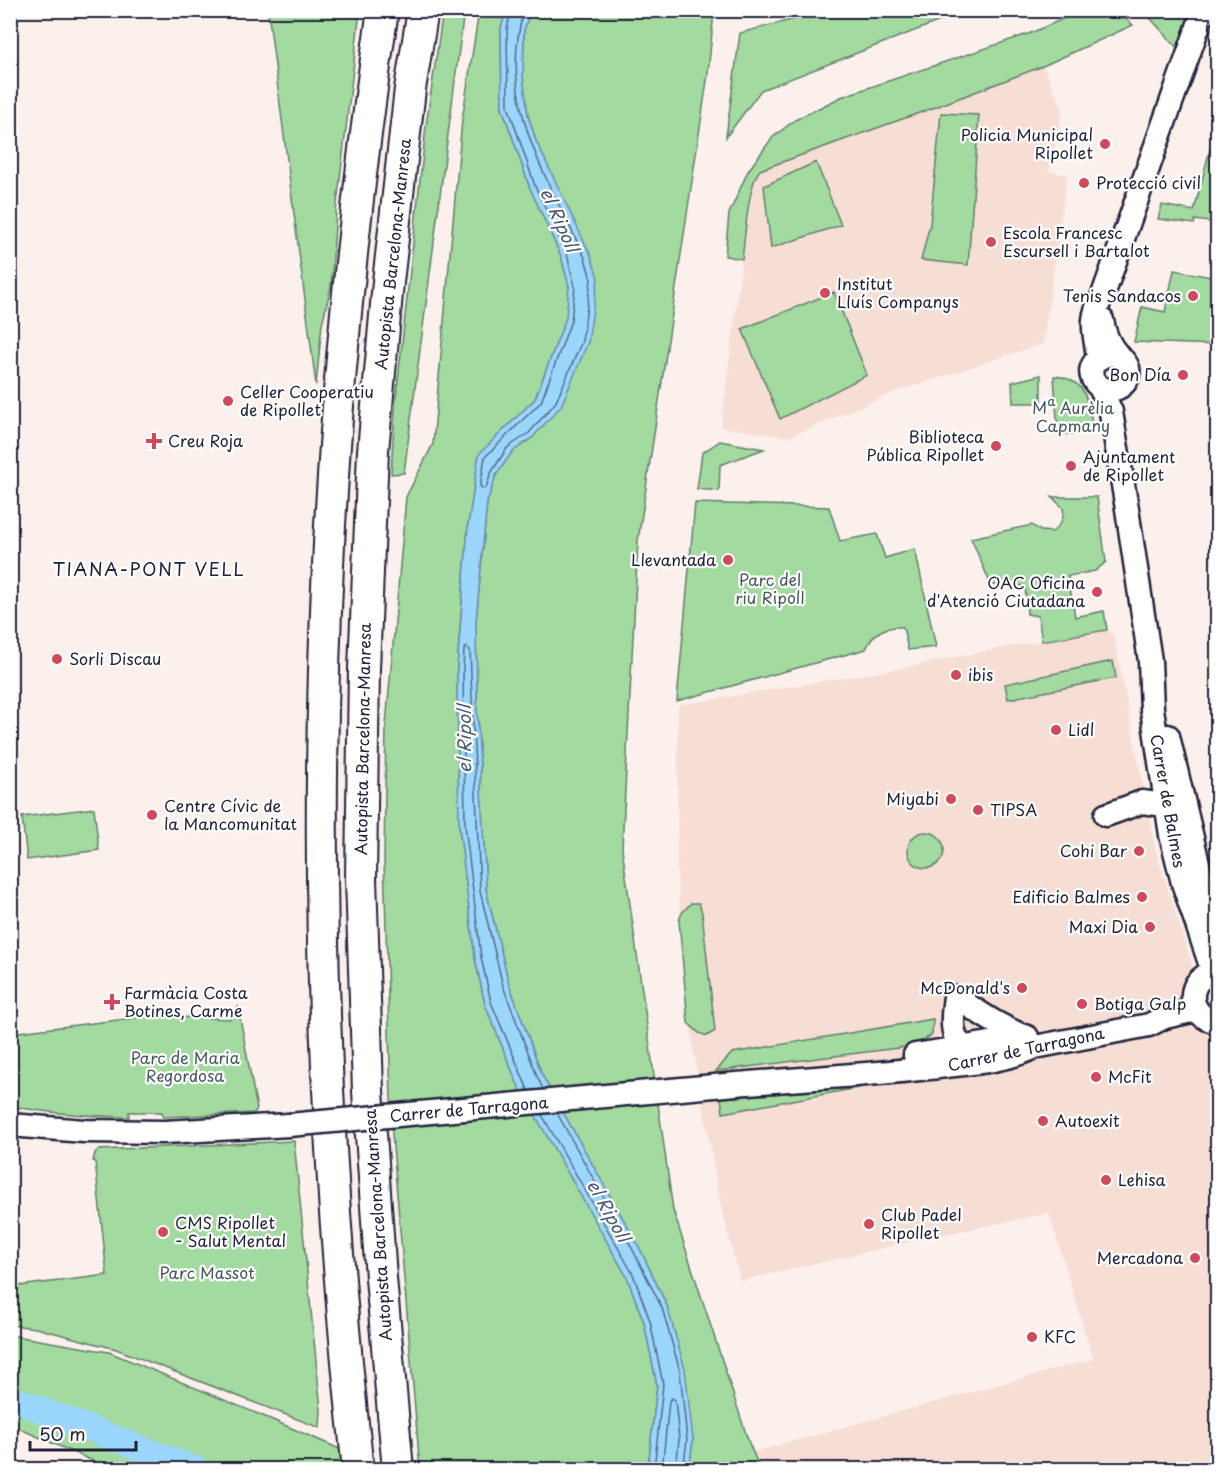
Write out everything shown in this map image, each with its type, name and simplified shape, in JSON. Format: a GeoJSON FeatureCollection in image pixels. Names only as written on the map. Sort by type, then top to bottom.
{"type":"FeatureCollection","features":[{"type":"Feature","properties":{"kind":"highway"},"geometry":{"type":"LineString","coordinates":[[358,1470],[339,1262],[326,1038],[322,898],[323,694],[329,540],[350,274],[371,91],[383,10]]}},
{"type":"Feature","properties":{"kind":"highway","name":"Autopista Barcelona-Manresa"},"geometry":{"type":"LineString","coordinates":[[398,1468],[380,1266],[367,1068],[361,867],[363,680],[373,452],[388,282],[410,89],[423,10]]}},
{"type":"Feature","properties":{"kind":"main road"},"geometry":{"type":"LineString","coordinates":[[1104,352],[1093,318],[1095,309],[1204,10]]}},
{"type":"Feature","properties":{"kind":"main road"},"geometry":{"type":"LineString","coordinates":[[1104,352],[1123,359],[1128,369],[1126,382],[1111,387],[1095,383],[1092,371],[1104,352]]}},
{"type":"Feature","properties":{"kind":"main road","name":"Carrer de Balmes"},"geometry":{"type":"LineString","coordinates":[[1111,387],[1111,412],[1150,661],[1152,709],[1165,805],[1183,883],[1215,972]]}},
{"type":"Feature","properties":{"kind":"main road","name":"Carrer de Balmes"},"geometry":{"type":"LineString","coordinates":[[1150,661],[1164,706],[1168,739],[1201,876],[1218,926]]}},
{"type":"Feature","properties":{"kind":"main road"},"geometry":{"type":"LineString","coordinates":[[1142,808],[1155,811],[1165,805],[1172,791],[1168,739]]}},
{"type":"Feature","properties":{"kind":"main road"},"geometry":{"type":"LineString","coordinates":[[1142,808],[1162,776]]}},
{"type":"Feature","properties":{"kind":"main road"},"geometry":{"type":"LineString","coordinates":[[1165,805],[1176,818],[1189,860],[1201,876]]}},
{"type":"Feature","properties":{"kind":"main road"},"geometry":{"type":"LineString","coordinates":[[1142,808],[1171,835]]}},
{"type":"Feature","properties":{"kind":"main road"},"geometry":{"type":"LineString","coordinates":[[1215,972],[1201,978],[1196,984],[1192,998],[1196,1010],[1203,1018],[1218,1022]]}},
{"type":"Feature","properties":{"kind":"main road"},"geometry":{"type":"LineString","coordinates":[[955,997],[953,1032],[963,1047]]}},
{"type":"Feature","properties":{"kind":"main road"},"geometry":{"type":"LineString","coordinates":[[955,997],[1001,1028],[1031,1042]]}},
{"type":"Feature","properties":{"kind":"main road"},"geometry":{"type":"LineString","coordinates":[[897,1072],[950,1057],[963,1047],[966,1024],[955,997]]}},
{"type":"Feature","properties":{"kind":"main road","name":"Carrer de Tarragona"},"geometry":{"type":"LineString","coordinates":[[778,1081],[847,1064],[963,1047],[1031,1042],[1146,1014],[1165,1017],[1196,1010]]}},
{"type":"Feature","properties":{"kind":"main road"},"geometry":{"type":"LineString","coordinates":[[927,1053],[942,1040],[952,1023]]}},
{"type":"Feature","properties":{"kind":"main road","name":"Carrer de Tarragona"},"geometry":{"type":"LineString","coordinates":[[12,1126],[84,1131],[165,1132],[288,1125],[736,1084],[897,1072],[973,1063],[1025,1052],[1031,1042]]}},
{"type":"Feature","properties":{"kind":"shaded area"},"geometry":{"type":"Polygon","coordinates":[[[1043,66],[1063,109],[1049,171],[1067,175],[1043,344],[895,392],[789,437],[721,427],[755,175],[760,170],[778,163],[1043,66]]]}},
{"type":"Feature","properties":{"kind":"shaded area"},"geometry":{"type":"Polygon","coordinates":[[[1107,630],[1114,636],[1155,848],[1196,977],[1187,988],[1217,1031],[1217,1469],[760,1469],[753,1452],[1093,1359],[1049,1213],[740,1281],[720,1203],[692,1042],[677,876],[678,705],[897,669],[1107,630]]]}},
{"type":"Feature","properties":{"kind":"green space"},"geometry":{"type":"Polygon","coordinates":[[[830,10],[966,11],[761,90],[726,137],[740,33],[830,10]]]}},
{"type":"Feature","properties":{"kind":"green space"},"geometry":{"type":"Polygon","coordinates":[[[1083,10],[1117,11],[1133,25],[1043,66],[760,170],[750,199],[742,259],[725,256],[729,214],[748,171],[772,138],[795,120],[841,97],[1031,33],[1083,10]]]}},
{"type":"Feature","properties":{"kind":"green space"},"geometry":{"type":"Polygon","coordinates":[[[268,11],[360,11],[336,212],[331,287],[322,324],[316,385],[268,11]]]}},
{"type":"Feature","properties":{"kind":"green space"},"geometry":{"type":"Polygon","coordinates":[[[443,11],[464,11],[404,473],[391,474],[395,407],[426,126],[443,11]]]}},
{"type":"Feature","properties":{"kind":"green space"},"geometry":{"type":"Polygon","coordinates":[[[479,11],[506,11],[501,28],[502,107],[530,188],[561,256],[569,286],[567,316],[535,399],[479,455],[468,526],[457,668],[459,825],[475,958],[485,1004],[517,1083],[627,1277],[644,1322],[657,1385],[648,1469],[420,1469],[392,1134],[384,860],[386,725],[406,497],[433,444],[462,120],[479,11]]]}},
{"type":"Feature","properties":{"kind":"green space"},"geometry":{"type":"Polygon","coordinates":[[[530,11],[714,11],[708,74],[638,541],[622,848],[673,1210],[749,1443],[760,1469],[689,1469],[693,1440],[667,1306],[640,1249],[542,1075],[509,984],[486,890],[477,709],[476,621],[487,502],[496,475],[512,452],[533,437],[588,342],[560,193],[536,141],[528,116],[523,77],[524,30],[530,11]]]}},
{"type":"Feature","properties":{"kind":"green space"},"geometry":{"type":"Polygon","coordinates":[[[1144,11],[1192,11],[1179,50],[1144,11]]]}},
{"type":"Feature","properties":{"kind":"green space"},"geometry":{"type":"Polygon","coordinates":[[[941,113],[979,115],[968,265],[921,260],[930,224],[941,113]]]}},
{"type":"Feature","properties":{"kind":"green space"},"geometry":{"type":"Polygon","coordinates":[[[1211,145],[1217,147],[1217,223],[1195,220],[1194,224],[1158,219],[1162,205],[1194,211],[1211,145]]]}},
{"type":"Feature","properties":{"kind":"green space"},"geometry":{"type":"Polygon","coordinates":[[[816,162],[841,225],[771,248],[764,186],[816,162]]]}},
{"type":"Feature","properties":{"kind":"green space","name":"Tenis Sandacos"},"geometry":{"type":"Polygon","coordinates":[[[1174,270],[1217,278],[1217,345],[1134,342],[1142,307],[1165,312],[1174,270]]]}},
{"type":"Feature","properties":{"kind":"green space"},"geometry":{"type":"Polygon","coordinates":[[[834,292],[867,375],[780,419],[742,329],[834,292]]]}},
{"type":"Feature","properties":{"kind":"green space"},"geometry":{"type":"Polygon","coordinates":[[[1041,375],[1041,403],[1013,403],[1012,382],[1041,375]]]}},
{"type":"Feature","properties":{"kind":"green space","name":"Mª Aurèlia Capmany"},"geometry":{"type":"Polygon","coordinates":[[[1054,376],[1075,382],[1081,388],[1088,404],[1094,434],[1058,434],[1054,376]]]}},
{"type":"Feature","properties":{"kind":"green space"},"geometry":{"type":"Polygon","coordinates":[[[720,441],[764,449],[720,465],[719,491],[697,489],[702,453],[720,441]]]}},
{"type":"Feature","properties":{"kind":"green space"},"geometry":{"type":"Polygon","coordinates":[[[1052,497],[1097,497],[1106,562],[1095,571],[1068,576],[1075,617],[1104,611],[1107,630],[1042,641],[1038,616],[1027,614],[1025,586],[991,585],[971,538],[1032,525],[1041,531],[1052,532],[1061,522],[1063,508],[1052,497]]]}},
{"type":"Feature","properties":{"kind":"green space","name":"Parc del riu Ripoll"},"geometry":{"type":"Polygon","coordinates":[[[695,503],[829,507],[840,541],[877,534],[885,558],[915,549],[936,647],[908,650],[903,627],[885,629],[872,638],[866,649],[677,701],[695,503]]]}},
{"type":"Feature","properties":{"kind":"green space"},"geometry":{"type":"Polygon","coordinates":[[[1113,661],[1116,678],[1008,699],[1005,684],[1113,661]]]}},
{"type":"Feature","properties":{"kind":"green space"},"geometry":{"type":"Polygon","coordinates":[[[94,808],[99,850],[27,860],[22,817],[94,808]]]}},
{"type":"Feature","properties":{"kind":"green space"},"geometry":{"type":"Polygon","coordinates":[[[926,832],[939,837],[944,850],[939,863],[926,868],[913,863],[908,850],[913,837],[926,832]]]}},
{"type":"Feature","properties":{"kind":"green space"},"geometry":{"type":"Polygon","coordinates":[[[691,903],[699,903],[702,913],[715,1031],[707,1036],[699,1033],[688,1023],[679,920],[691,903]]]}},
{"type":"Feature","properties":{"kind":"green space","name":"Parc de Maria Regordosa"},"geometry":{"type":"Polygon","coordinates":[[[238,1007],[257,1109],[254,1113],[163,1117],[162,1112],[129,1112],[129,1117],[114,1117],[54,1113],[11,1106],[11,1033],[151,1016],[230,1019],[238,1007]]]}},
{"type":"Feature","properties":{"kind":"green space"},"geometry":{"type":"Polygon","coordinates":[[[933,1019],[932,1035],[914,1046],[716,1071],[732,1053],[933,1019]]]}},
{"type":"Feature","properties":{"kind":"green space"},"geometry":{"type":"Polygon","coordinates":[[[863,1087],[723,1113],[721,1098],[863,1087]]]}},
{"type":"Feature","properties":{"kind":"green space","name":"Parc Massot"},"geometry":{"type":"Polygon","coordinates":[[[294,1141],[321,1410],[320,1428],[116,1349],[36,1328],[11,1325],[11,1287],[107,1275],[95,1161],[93,1161],[98,1150],[294,1141]]]}},
{"type":"Feature","properties":{"kind":"green space"},"geometry":{"type":"Polygon","coordinates":[[[10,1335],[109,1352],[386,1469],[111,1469],[11,1425],[10,1335]]]}},
{"type":"Feature","properties":{"kind":"water","name":"el Ripoll"},"geometry":{"type":"Polygon","coordinates":[[[506,11],[530,11],[524,30],[523,77],[528,116],[536,141],[591,256],[598,278],[588,342],[561,406],[533,437],[512,452],[496,475],[487,502],[476,621],[477,709],[486,890],[509,984],[542,1075],[640,1249],[667,1306],[685,1369],[693,1440],[689,1469],[648,1469],[657,1385],[644,1322],[627,1277],[517,1083],[485,1004],[475,958],[459,825],[457,669],[468,526],[479,454],[535,399],[566,318],[569,286],[561,256],[530,188],[502,107],[501,28],[506,11]]]}},
{"type":"Feature","properties":{"kind":"waterway"},"geometry":{"type":"LineString","coordinates":[[10,1398],[197,1470]]}},
{"type":"Feature","properties":{"kind":"place","name":"Policia Municipal Ripollet"},"geometry":{"type":"Point","coordinates":[1105,144]}},
{"type":"Feature","properties":{"kind":"place","name":"Protecció civil"},"geometry":{"type":"Point","coordinates":[1084,183]}},
{"type":"Feature","properties":{"kind":"place","name":"Escola Francesc Escursell i Bartalot"},"geometry":{"type":"Point","coordinates":[991,242]}},
{"type":"Feature","properties":{"kind":"place","name":"Institut Lluís Companys"},"geometry":{"type":"Point","coordinates":[825,293]}},
{"type":"Feature","properties":{"kind":"place","name":"Tenis Sandacos"},"geometry":{"type":"Point","coordinates":[1193,296]}},
{"type":"Feature","properties":{"kind":"place","name":"Bon Día"},"geometry":{"type":"Point","coordinates":[1183,375]}},
{"type":"Feature","properties":{"kind":"place","name":"Celler Cooperatiu de Ripollet"},"geometry":{"type":"Point","coordinates":[228,401]}},
{"type":"Feature","properties":{"kind":"place","name":"Creu Roja"},"geometry":{"type":"Point","coordinates":[154,441]}},
{"type":"Feature","properties":{"kind":"place","name":"Biblioteca Pública Ripollet"},"geometry":{"type":"Point","coordinates":[996,446]}},
{"type":"Feature","properties":{"kind":"place","name":"Ajuntament de Ripollet"},"geometry":{"type":"Point","coordinates":[1071,466]}},
{"type":"Feature","properties":{"kind":"place","name":"Llevantada"},"geometry":{"type":"Point","coordinates":[728,560]}},
{"type":"Feature","properties":{"kind":"place","name":"OAC Oficina d'Atenció Ciutadana"},"geometry":{"type":"Point","coordinates":[1097,592]}},
{"type":"Feature","properties":{"kind":"place","name":"Sorli Discau"},"geometry":{"type":"Point","coordinates":[57,659]}},
{"type":"Feature","properties":{"kind":"place","name":"ibis"},"geometry":{"type":"Point","coordinates":[956,675]}},
{"type":"Feature","properties":{"kind":"place","name":"Lidl"},"geometry":{"type":"Point","coordinates":[1056,730]}},
{"type":"Feature","properties":{"kind":"place","name":"Miyabi"},"geometry":{"type":"Point","coordinates":[951,799]}},
{"type":"Feature","properties":{"kind":"place","name":"TIPSA"},"geometry":{"type":"Point","coordinates":[978,810]}},
{"type":"Feature","properties":{"kind":"place","name":"Centre Cívic de la Mancomunitat"},"geometry":{"type":"Point","coordinates":[152,815]}},
{"type":"Feature","properties":{"kind":"place","name":"Cohi Bar"},"geometry":{"type":"Point","coordinates":[1139,851]}},
{"type":"Feature","properties":{"kind":"place","name":"Edificio Balmes"},"geometry":{"type":"Point","coordinates":[1142,897]}},
{"type":"Feature","properties":{"kind":"place","name":"Maxi Dia"},"geometry":{"type":"Point","coordinates":[1150,927]}},
{"type":"Feature","properties":{"kind":"place","name":"McDonald's"},"geometry":{"type":"Point","coordinates":[1022,988]}},
{"type":"Feature","properties":{"kind":"place","name":"Farmàcia Costa Botines, Carme"},"geometry":{"type":"Point","coordinates":[112,1002]}},
{"type":"Feature","properties":{"kind":"place","name":"Botiga Galp"},"geometry":{"type":"Point","coordinates":[1082,1004]}},
{"type":"Feature","properties":{"kind":"place","name":"McFit"},"geometry":{"type":"Point","coordinates":[1096,1077]}},
{"type":"Feature","properties":{"kind":"place","name":"Autoexit"},"geometry":{"type":"Point","coordinates":[1043,1121]}},
{"type":"Feature","properties":{"kind":"place","name":"Lehisa"},"geometry":{"type":"Point","coordinates":[1106,1180]}},
{"type":"Feature","properties":{"kind":"place","name":"Club Padel Ripollet"},"geometry":{"type":"Point","coordinates":[869,1224]}},
{"type":"Feature","properties":{"kind":"place","name":"CMS Ripollet - Salut Mental"},"geometry":{"type":"Point","coordinates":[163,1232]}},
{"type":"Feature","properties":{"kind":"place","name":"Mercadona"},"geometry":{"type":"Point","coordinates":[1195,1258]}},
{"type":"Feature","properties":{"kind":"place","name":"KFC"},"geometry":{"type":"Point","coordinates":[1032,1337]}},
{"type":"Feature","properties":{"kind":"district","name":"TIANA-PONT VELL"},"geometry":{"type":"Point","coordinates":[149,570]}}]}
